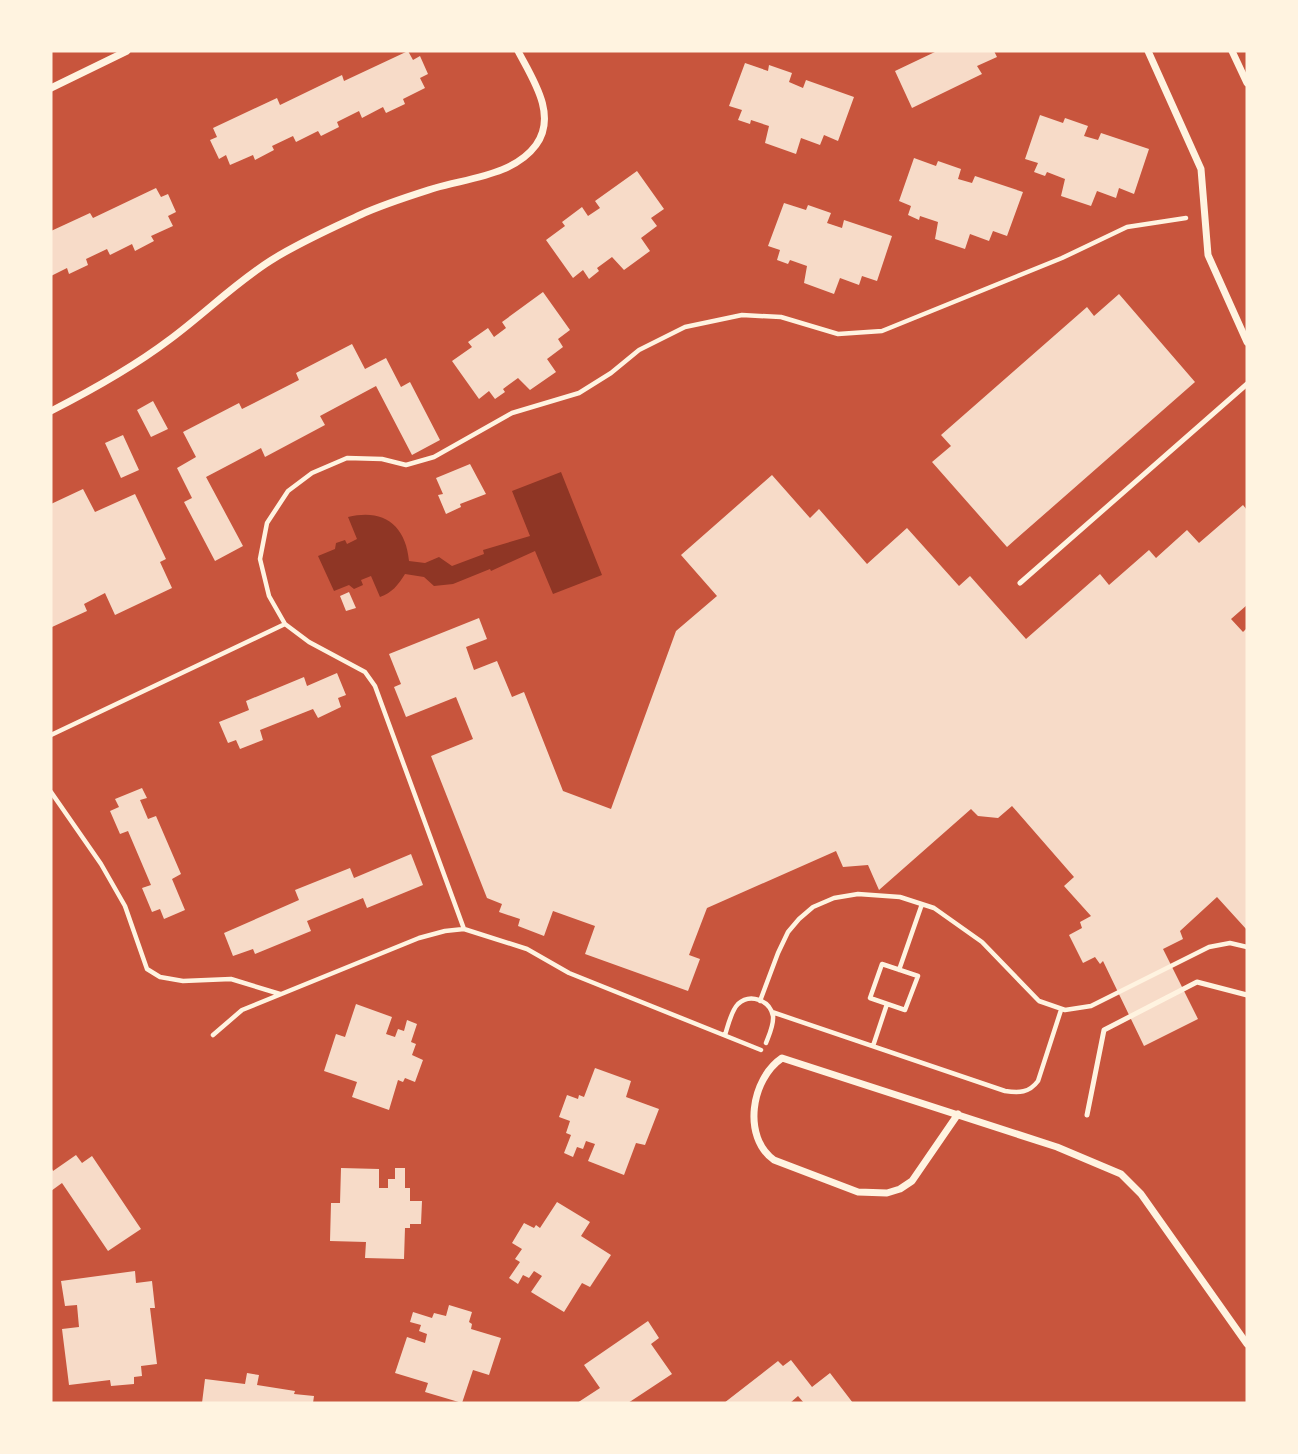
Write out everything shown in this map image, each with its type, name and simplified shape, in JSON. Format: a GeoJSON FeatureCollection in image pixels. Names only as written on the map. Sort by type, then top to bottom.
{"type":"FeatureCollection","features":[{"type":"Feature","properties":{"kind":"street"},"geometry":{"type":"LineString","coordinates":[[51,88],[127,51]]}},
{"type":"Feature","properties":{"kind":"street"},"geometry":{"type":"LineString","coordinates":[[51,411],[133,366],[253,273],[284,253],[387,204],[503,169],[524,157],[538,142],[544,111],[538,90],[518,51]]}},
{"type":"Feature","properties":{"kind":"street"},"geometry":{"type":"LineString","coordinates":[[1148,51],[1202,169],[1206,242],[1212,267],[1247,342]]}},
{"type":"Feature","properties":{"kind":"street"},"geometry":{"type":"LineString","coordinates":[[1231,51],[1247,83]]}},
{"type":"Feature","properties":{"kind":"street"},"geometry":{"type":"LineString","coordinates":[[958,1114],[912,1181],[900,1189],[874,1194],[858,1192],[765,1154],[755,1133],[754,1119],[755,1105],[763,1083],[772,1065],[782,1058],[958,1114],[1058,1147],[1121,1174],[1141,1194],[1247,1344]]}},
{"type":"Feature","properties":{"kind":"lane"},"geometry":{"type":"LineString","coordinates":[[1020,583],[1247,384]]}},
{"type":"Feature","properties":{"kind":"lane"},"geometry":{"type":"LineString","coordinates":[[1087,1115],[1104,1030],[1197,982],[1247,995]]}},
{"type":"Feature","properties":{"kind":"path"},"geometry":{"type":"LineString","coordinates":[[464,929],[376,686],[365,672],[309,642],[285,624],[270,596],[260,559],[267,523],[288,491],[312,473],[347,458],[383,459],[407,465],[434,457],[512,414],[579,393],[611,373],[639,350],[685,327],[742,315],[781,317],[838,334],[882,331],[1062,258],[1127,227],[1205,215]]}},
{"type":"Feature","properties":{"kind":"path"},"geometry":{"type":"LineString","coordinates":[[51,735],[285,624]]}},
{"type":"Feature","properties":{"kind":"path"},"geometry":{"type":"LineString","coordinates":[[51,792],[101,864],[125,906],[147,969],[160,977],[183,981],[231,979],[281,994]]}},
{"type":"Feature","properties":{"kind":"path"},"geometry":{"type":"LineString","coordinates":[[761,1000],[788,932],[813,907],[834,898],[858,894],[900,897],[941,912],[982,942],[1039,1001],[1061,1010],[1091,1006],[1209,947],[1230,943],[1247,947]]}},
{"type":"Feature","properties":{"kind":"path"},"geometry":{"type":"LineString","coordinates":[[899,970],[922,904]]}},
{"type":"Feature","properties":{"kind":"path"},"geometry":{"type":"LineString","coordinates":[[213,1035],[242,1010],[419,938],[464,929],[527,949],[569,973],[764,1051],[772,1026],[769,1006],[761,1000],[751,999],[738,1004],[725,1035]]}},
{"type":"Feature","properties":{"kind":"path"},"geometry":{"type":"LineString","coordinates":[[882,964],[899,970],[918,976],[905,1010],[870,998],[882,964]]}},
{"type":"Feature","properties":{"kind":"path"},"geometry":{"type":"LineString","coordinates":[[873,1046],[887,1004]]}},
{"type":"Feature","properties":{"kind":"path"},"geometry":{"type":"LineString","coordinates":[[772,1012],[1005,1091],[1025,1092],[1038,1081],[1061,1010]]}},
{"type":"Feature","properties":{"kind":"shaded area"},"geometry":{"type":"Polygon","coordinates":[[[561,472],[602,575],[553,594],[535,551],[491,571],[490,569],[453,584],[434,586],[424,577],[405,574],[394,588],[380,597],[371,576],[361,580],[363,585],[354,589],[349,585],[334,591],[318,556],[335,549],[336,543],[345,540],[347,544],[357,539],[348,517],[372,515],[382,517],[398,529],[407,548],[409,561],[425,563],[439,557],[452,566],[484,554],[483,550],[530,536],[512,491],[561,472]]]}},
{"type":"Feature","properties":{"kind":"building"},"geometry":{"type":"Polygon","coordinates":[[[408,51],[413,60],[420,56],[428,74],[420,78],[425,88],[403,99],[405,104],[386,113],[383,107],[362,118],[359,111],[337,122],[339,127],[321,136],[318,131],[296,142],[293,136],[272,146],[274,150],[255,160],[253,155],[230,165],[226,155],[219,159],[210,140],[217,137],[213,128],[277,98],[280,105],[342,75],[344,81],[408,51]]]}},
{"type":"Feature","properties":{"kind":"building"},"geometry":{"type":"Polygon","coordinates":[[[937,51],[994,51],[997,57],[977,66],[982,74],[912,108],[895,71],[937,51]]]}},
{"type":"Feature","properties":{"kind":"building"},"geometry":{"type":"Polygon","coordinates":[[[745,63],[768,71],[769,65],[792,73],[789,82],[803,88],[806,80],[854,97],[838,141],[824,135],[820,145],[801,138],[796,154],[765,143],[769,126],[751,120],[750,124],[738,120],[742,110],[729,106],[745,63]]]}},
{"type":"Feature","properties":{"kind":"building"},"geometry":{"type":"Polygon","coordinates":[[[1040,115],[1063,123],[1065,118],[1088,126],[1084,136],[1098,140],[1101,133],[1149,149],[1134,194],[1119,188],[1116,198],[1097,191],[1091,206],[1061,196],[1065,179],[1047,172],[1045,176],[1034,172],[1038,163],[1025,159],[1040,115]]]}},
{"type":"Feature","properties":{"kind":"building"},"geometry":{"type":"Polygon","coordinates":[[[914,158],[936,166],[938,161],[961,169],[958,179],[972,183],[975,176],[1023,192],[1007,236],[993,231],[989,241],[970,234],[965,249],[935,239],[938,222],[920,216],[919,220],[908,215],[911,206],[899,201],[914,158]]]}},
{"type":"Feature","properties":{"kind":"building"},"geometry":{"type":"Polygon","coordinates":[[[637,171],[664,209],[651,218],[657,226],[641,238],[650,251],[624,270],[612,257],[597,268],[599,271],[589,279],[583,270],[573,278],[546,240],[565,226],[562,222],[582,207],[588,216],[600,208],[595,201],[637,171]]]}},
{"type":"Feature","properties":{"kind":"building"},"geometry":{"type":"Polygon","coordinates":[[[156,188],[161,197],[168,194],[176,212],[168,216],[173,226],[151,236],[154,241],[135,251],[132,244],[110,255],[107,249],[86,259],[88,265],[69,274],[67,268],[51,276],[51,231],[90,213],[93,218],[156,188]]]}},
{"type":"Feature","properties":{"kind":"building"},"geometry":{"type":"Polygon","coordinates":[[[784,203],[806,210],[808,205],[831,213],[827,223],[842,228],[844,220],[892,236],[877,281],[862,276],[859,285],[840,278],[834,294],[804,283],[807,266],[790,260],[788,264],[777,260],[780,250],[768,246],[784,203]]]}},
{"type":"Feature","properties":{"kind":"building"},"geometry":{"type":"Polygon","coordinates":[[[543,292],[570,330],[558,339],[563,347],[547,359],[556,372],[530,390],[518,378],[495,399],[489,391],[479,399],[452,361],[472,347],[468,342],[488,328],[494,337],[506,328],[502,322],[543,292]]]}},
{"type":"Feature","properties":{"kind":"building"},"geometry":{"type":"Polygon","coordinates":[[[1119,294],[1195,382],[1007,547],[932,462],[951,446],[941,435],[1087,307],[1094,316],[1119,294]]]}},
{"type":"Feature","properties":{"kind":"building"},"geometry":{"type":"Polygon","coordinates":[[[352,344],[365,369],[386,358],[401,387],[410,382],[440,440],[412,455],[376,386],[320,416],[325,425],[265,457],[261,448],[206,477],[243,546],[215,561],[184,502],[192,498],[177,468],[196,457],[183,432],[239,403],[242,409],[299,380],[296,373],[352,344]]]}},
{"type":"Feature","properties":{"kind":"building"},"geometry":{"type":"Polygon","coordinates":[[[153,401],[168,429],[151,437],[137,410],[153,401]]]}},
{"type":"Feature","properties":{"kind":"building"},"geometry":{"type":"Polygon","coordinates":[[[123,435],[139,470],[121,478],[105,443],[123,435]]]}},
{"type":"Feature","properties":{"kind":"building"},"geometry":{"type":"Polygon","coordinates":[[[470,464],[486,494],[460,504],[461,507],[446,514],[438,495],[443,494],[436,478],[470,464]]]}},
{"type":"Feature","properties":{"kind":"building"},"geometry":{"type":"Polygon","coordinates":[[[772,475],[810,518],[819,509],[867,564],[907,528],[959,586],[970,576],[1026,639],[1100,574],[1109,585],[1149,550],[1156,558],[1187,530],[1199,543],[1243,505],[1247,510],[1247,605],[1231,619],[1243,632],[1247,628],[1247,930],[1217,897],[1180,931],[1183,939],[1163,949],[1198,1019],[1144,1046],[1103,961],[1100,964],[1095,957],[1083,963],[1069,935],[1082,928],[1080,922],[1091,916],[1064,886],[1074,877],[1012,806],[998,818],[978,816],[971,809],[879,890],[868,865],[843,867],[836,851],[707,908],[689,955],[700,959],[688,991],[585,954],[595,926],[553,911],[544,936],[518,926],[520,919],[499,912],[502,904],[487,898],[431,756],[473,739],[456,697],[406,717],[394,687],[401,684],[389,654],[479,618],[487,639],[466,647],[474,670],[497,661],[512,697],[524,692],[563,791],[611,809],[676,631],[717,596],[681,555],[772,475]]]}},
{"type":"Feature","properties":{"kind":"building"},"geometry":{"type":"Polygon","coordinates":[[[83,489],[95,512],[135,494],[166,559],[160,562],[172,588],[115,615],[105,593],[84,604],[87,611],[52,627],[51,504],[83,489]]]}},
{"type":"Feature","properties":{"kind":"building"},"geometry":{"type":"Polygon","coordinates":[[[349,592],[356,608],[346,611],[340,596],[349,592]]]}},
{"type":"Feature","properties":{"kind":"building"},"geometry":{"type":"Polygon","coordinates":[[[337,673],[346,695],[338,698],[341,707],[318,718],[313,709],[260,730],[263,740],[240,749],[236,740],[228,743],[219,722],[249,710],[246,701],[304,677],[307,686],[337,673]]]}},
{"type":"Feature","properties":{"kind":"building"},"geometry":{"type":"Polygon","coordinates":[[[142,788],[147,798],[140,800],[148,819],[156,816],[181,874],[172,879],[185,910],[164,919],[160,909],[152,912],[142,888],[151,885],[128,831],[120,834],[110,811],[119,807],[115,799],[142,788]]]}},
{"type":"Feature","properties":{"kind":"building"},"geometry":{"type":"Polygon","coordinates":[[[411,854],[423,885],[367,908],[363,898],[307,921],[311,931],[255,954],[253,949],[233,956],[224,933],[299,900],[295,890],[350,868],[354,878],[411,854]]]}},
{"type":"Feature","properties":{"kind":"building"},"geometry":{"type":"Polygon","coordinates":[[[356,1004],[392,1017],[386,1034],[395,1037],[398,1029],[404,1031],[407,1020],[417,1024],[411,1042],[416,1044],[412,1055],[423,1060],[415,1082],[405,1078],[403,1082],[398,1080],[389,1110],[352,1097],[357,1082],[324,1071],[336,1034],[345,1037],[356,1004]]]}},
{"type":"Feature","properties":{"kind":"building"},"geometry":{"type":"Polygon","coordinates":[[[595,1068],[631,1081],[626,1097],[659,1109],[645,1145],[636,1143],[624,1175],[588,1161],[595,1144],[586,1141],[583,1149],[577,1147],[573,1157],[564,1153],[571,1135],[566,1133],[570,1121],[559,1117],[567,1095],[578,1099],[579,1095],[584,1097],[595,1068]]]}},
{"type":"Feature","properties":{"kind":"building"},"geometry":{"type":"Polygon","coordinates":[[[76,1155],[82,1163],[92,1156],[141,1229],[108,1251],[62,1183],[51,1191],[51,1167],[53,1171],[76,1155]]]}},
{"type":"Feature","properties":{"kind":"building"},"geometry":{"type":"Polygon","coordinates":[[[341,1168],[379,1169],[379,1188],[388,1188],[388,1179],[395,1179],[395,1168],[405,1168],[405,1188],[410,1188],[410,1201],[422,1201],[421,1224],[410,1224],[410,1228],[405,1228],[404,1259],[365,1258],[366,1242],[330,1241],[331,1203],[340,1203],[341,1168]]]}},
{"type":"Feature","properties":{"kind":"building"},"geometry":{"type":"Polygon","coordinates":[[[557,1202],[590,1222],[581,1236],[611,1255],[590,1287],[582,1283],[564,1312],[531,1292],[542,1276],[534,1271],[529,1278],[523,1275],[518,1284],[509,1278],[520,1262],[515,1259],[522,1249],[512,1243],[524,1223],[540,1228],[557,1202]]]}},
{"type":"Feature","properties":{"kind":"building"},"geometry":{"type":"Polygon","coordinates":[[[135,1271],[136,1283],[152,1281],[155,1308],[150,1308],[157,1364],[141,1366],[142,1376],[134,1377],[134,1384],[111,1386],[110,1380],[69,1385],[62,1329],[79,1327],[77,1305],[65,1306],[61,1281],[135,1271]]]}},
{"type":"Feature","properties":{"kind":"building"},"geometry":{"type":"Polygon","coordinates":[[[449,1305],[472,1312],[469,1322],[472,1324],[471,1329],[501,1338],[489,1375],[473,1370],[462,1403],[425,1392],[428,1383],[395,1373],[407,1337],[425,1343],[427,1334],[419,1331],[421,1325],[410,1322],[413,1312],[432,1318],[434,1313],[446,1316],[449,1305]]]}},
{"type":"Feature","properties":{"kind":"building"},"geometry":{"type":"Polygon","coordinates":[[[648,1321],[659,1338],[651,1344],[672,1374],[628,1403],[577,1403],[600,1388],[584,1365],[648,1321]]]}},
{"type":"Feature","properties":{"kind":"building"},"geometry":{"type":"Polygon","coordinates":[[[791,1360],[812,1387],[830,1373],[853,1403],[804,1403],[798,1396],[790,1403],[724,1403],[778,1361],[783,1366],[791,1360]]]}},
{"type":"Feature","properties":{"kind":"building"},"geometry":{"type":"Polygon","coordinates":[[[247,1373],[259,1375],[257,1385],[314,1396],[313,1403],[202,1403],[205,1379],[245,1384],[247,1373]]]}}]}
